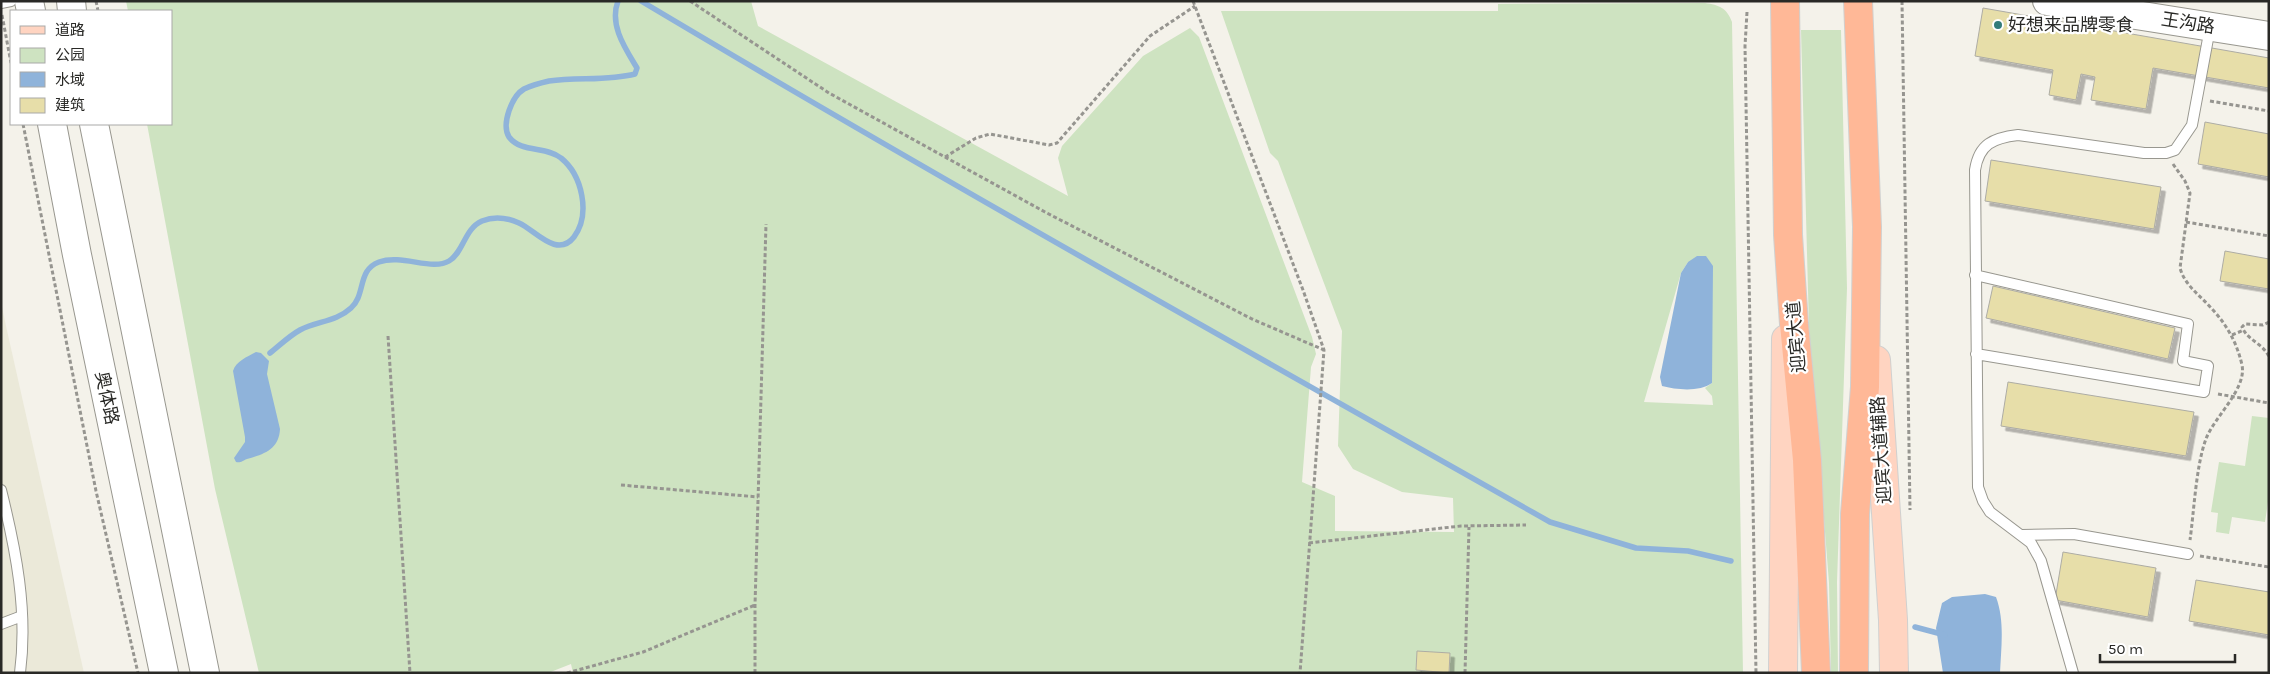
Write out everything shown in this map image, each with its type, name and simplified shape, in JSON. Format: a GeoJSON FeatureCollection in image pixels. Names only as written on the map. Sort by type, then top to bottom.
{"type":"FeatureCollection","features":[{"type":"Feature","properties":{"kind":"highway","name":"迎宾大道"},"geometry":{"type":"LineString","coordinates":[[1785,1],[1788,235],[1794,324],[1807,460],[1816,673]]}},
{"type":"Feature","properties":{"kind":"highway"},"geometry":{"type":"LineString","coordinates":[[1854,673],[1856,514],[1865,387],[1867,227],[1858,1]]}},
{"type":"Feature","properties":{"kind":"main road","name":"王沟路"},"geometry":{"type":"LineString","coordinates":[[2047,1],[2088,4],[2269,36]]}},
{"type":"Feature","properties":{"kind":"main road","name":"奥体路"},"geometry":{"type":"LineString","coordinates":[[52,125],[77,255],[164,673]]}},
{"type":"Feature","properties":{"kind":"main road"},"geometry":{"type":"LineString","coordinates":[[94,125],[205,673]]}},
{"type":"Feature","properties":{"kind":"main road","name":"迎宾大道辅路"},"geometry":{"type":"LineString","coordinates":[[1867,227],[1893,620],[1894,673]]}},
{"type":"Feature","properties":{"kind":"main road"},"geometry":{"type":"LineString","coordinates":[[1783,673],[1788,235]]}},
{"type":"Feature","properties":{"kind":"lane"},"geometry":{"type":"LineString","coordinates":[[1,3],[12,1]]}},
{"type":"Feature","properties":{"kind":"lane"},"geometry":{"type":"LineString","coordinates":[[2074,673],[2041,561],[2031,543],[1990,512],[1983,501],[1978,487],[1975,170],[1977,158],[1990,142],[2002,137],[2018,135],[2144,153],[2166,153],[2175,150],[2192,125],[2210,27]]}},
{"type":"Feature","properties":{"kind":"lane"},"geometry":{"type":"LineString","coordinates":[[1976,275],[2188,324],[2183,361],[2208,366],[2204,392],[1976,354]]}},
{"type":"Feature","properties":{"kind":"lane"},"geometry":{"type":"LineString","coordinates":[[1,490],[18,568],[22,616],[20,673]]}},
{"type":"Feature","properties":{"kind":"lane"},"geometry":{"type":"LineString","coordinates":[[2022,535],[2074,534],[2188,554]]}},
{"type":"Feature","properties":{"kind":"lane"},"geometry":{"type":"LineString","coordinates":[[1,624],[22,616]]}},
{"type":"Feature","properties":{"kind":"path"},"geometry":{"type":"LineString","coordinates":[[690,1],[830,93],[945,157],[1045,212],[1252,319],[1324,350]]}},
{"type":"Feature","properties":{"kind":"path"},"geometry":{"type":"LineString","coordinates":[[1193,1],[1304,290],[1324,350],[1300,673]]}},
{"type":"Feature","properties":{"kind":"path"},"geometry":{"type":"LineString","coordinates":[[1902,1],[1910,520]]}},
{"type":"Feature","properties":{"kind":"path"},"geometry":{"type":"LineString","coordinates":[[945,157],[976,138],[990,134],[1048,145],[1057,143],[1150,36],[1195,6]]}},
{"type":"Feature","properties":{"kind":"path"},"geometry":{"type":"LineString","coordinates":[[1,12],[10,58]]}},
{"type":"Feature","properties":{"kind":"path"},"geometry":{"type":"LineString","coordinates":[[1747,12],[1745,46],[1756,673]]}},
{"type":"Feature","properties":{"kind":"path"},"geometry":{"type":"LineString","coordinates":[[2197,99],[2269,111]]}},
{"type":"Feature","properties":{"kind":"path"},"geometry":{"type":"LineString","coordinates":[[23,125],[96,491],[138,673]]}},
{"type":"Feature","properties":{"kind":"path"},"geometry":{"type":"LineString","coordinates":[[2186,222],[2269,236]]}},
{"type":"Feature","properties":{"kind":"path"},"geometry":{"type":"LineString","coordinates":[[755,673],[755,606],[766,224]]}},
{"type":"Feature","properties":{"kind":"path"},"geometry":{"type":"LineString","coordinates":[[2269,322],[2263,325],[2245,324],[2242,327],[2250,338],[2264,347],[2269,357]]}},
{"type":"Feature","properties":{"kind":"path"},"geometry":{"type":"LineString","coordinates":[[2232,336],[2244,330]]}},
{"type":"Feature","properties":{"kind":"path"},"geometry":{"type":"LineString","coordinates":[[388,336],[410,673]]}},
{"type":"Feature","properties":{"kind":"path"},"geometry":{"type":"LineString","coordinates":[[2204,392],[2269,403]]}},
{"type":"Feature","properties":{"kind":"path"},"geometry":{"type":"LineString","coordinates":[[621,485],[758,498]]}},
{"type":"Feature","properties":{"kind":"path"},"geometry":{"type":"LineString","coordinates":[[1309,543],[1461,526],[1526,525]]}},
{"type":"Feature","properties":{"kind":"path"},"geometry":{"type":"LineString","coordinates":[[1465,673],[1469,527]]}},
{"type":"Feature","properties":{"kind":"path"},"geometry":{"type":"LineString","coordinates":[[567,673],[643,652],[755,606]]}},
{"type":"Feature","properties":{"kind":"shaded area"},"geometry":{"type":"Polygon","coordinates":[[[1,302],[6,326],[84,673],[1,673],[1,302]]]}},
{"type":"Feature","properties":{"kind":"green space"},"geometry":{"type":"Polygon","coordinates":[[[126,1],[751,1],[758,26],[1068,196],[1058,158],[1062,146],[1143,56],[1190,28],[1199,37],[1312,337],[1316,354],[1311,367],[1302,482],[1335,496],[1335,531],[1454,532],[1453,498],[1402,492],[1353,469],[1338,446],[1342,331],[1278,161],[1270,153],[1221,11],[1498,11],[1498,4],[1705,3],[1725,10],[1732,22],[1743,673],[573,673],[571,664],[548,673],[259,673],[215,489],[147,125],[172,125],[172,10],[128,10],[126,1]],[[1688,262],[1681,273],[1644,402],[1713,405],[1712,396],[1705,388],[1712,383],[1688,262]]]}},
{"type":"Feature","properties":{"kind":"green space"},"geometry":{"type":"Polygon","coordinates":[[[1801,30],[1841,30],[1847,288],[1837,582],[1838,673],[1831,673],[1829,583],[1809,327],[1801,30]]]}},
{"type":"Feature","properties":{"kind":"green space"},"geometry":{"type":"Polygon","coordinates":[[[2252,416],[2269,418],[2269,495],[2265,522],[2232,517],[2229,534],[2216,532],[2218,513],[2211,512],[2219,462],[2245,466],[2252,416]]]}},
{"type":"Feature","properties":{"kind":"water"},"geometry":{"type":"Polygon","coordinates":[[[1697,256],[1706,256],[1713,266],[1712,383],[1695,389],[1662,386],[1660,377],[1681,273],[1688,262],[1697,256]]]}},
{"type":"Feature","properties":{"kind":"water"},"geometry":{"type":"Polygon","coordinates":[[[256,352],[261,353],[269,361],[267,374],[280,429],[279,436],[270,450],[236,462],[234,458],[245,442],[245,437],[233,371],[239,362],[256,352]]]}},
{"type":"Feature","properties":{"kind":"water"},"geometry":{"type":"Polygon","coordinates":[[[1985,594],[1996,597],[2001,615],[2000,673],[1943,673],[1936,628],[1942,603],[1952,597],[1985,594]]]}},
{"type":"Feature","properties":{"kind":"building"},"geometry":{"type":"Polygon","coordinates":[[[1983,8],[2269,58],[2269,88],[2153,68],[2146,109],[2091,100],[2095,77],[2081,74],[2076,100],[2049,95],[2053,70],[1975,56],[1983,8]]]}},
{"type":"Feature","properties":{"kind":"building"},"geometry":{"type":"Polygon","coordinates":[[[2205,122],[2269,134],[2269,177],[2198,164],[2205,122]]]}},
{"type":"Feature","properties":{"kind":"building"},"geometry":{"type":"Polygon","coordinates":[[[1991,160],[2161,187],[2154,229],[1985,201],[1991,160]]]}},
{"type":"Feature","properties":{"kind":"building"},"geometry":{"type":"Polygon","coordinates":[[[2225,251],[2269,259],[2269,289],[2220,281],[2225,251]]]}},
{"type":"Feature","properties":{"kind":"building"},"geometry":{"type":"Polygon","coordinates":[[[1993,286],[2175,328],[2168,359],[1986,318],[1993,286]]]}},
{"type":"Feature","properties":{"kind":"building"},"geometry":{"type":"Polygon","coordinates":[[[2008,382],[2194,412],[2186,456],[2001,426],[2008,382]]]}},
{"type":"Feature","properties":{"kind":"building"},"geometry":{"type":"Polygon","coordinates":[[[2063,552],[2156,568],[2148,617],[2055,600],[2063,552]]]}},
{"type":"Feature","properties":{"kind":"building"},"geometry":{"type":"Polygon","coordinates":[[[2196,580],[2269,592],[2269,635],[2189,621],[2196,580]]]}},
{"type":"Feature","properties":{"kind":"building"},"geometry":{"type":"Polygon","coordinates":[[[1417,651],[1450,653],[1449,673],[1416,670],[1417,651]]]}},
{"type":"Feature","properties":{"kind":"waterway"},"geometry":{"type":"LineString","coordinates":[[270,353],[300,330],[333,319],[351,308],[356,303],[364,277],[372,266],[388,260],[442,264],[454,257],[471,229],[487,219],[496,218],[515,221],[553,244],[567,243],[574,237],[579,228],[583,206],[579,184],[574,174],[568,165],[555,154],[527,148],[514,142],[509,137],[507,131],[507,118],[515,98],[524,89],[533,85],[549,81],[635,74],[637,68],[623,44],[615,19],[618,1]]}},
{"type":"Feature","properties":{"kind":"waterway"},"geometry":{"type":"LineString","coordinates":[[641,1],[980,199],[1550,522],[1636,548],[1688,551],[1731,561]]}},
{"type":"Feature","properties":{"kind":"waterway"},"geometry":{"type":"LineString","coordinates":[[1915,627],[1945,635]]}},
{"type":"Feature","properties":{"kind":"place","name":"好想来品牌零食"},"geometry":{"type":"Point","coordinates":[1998,25]}}]}
